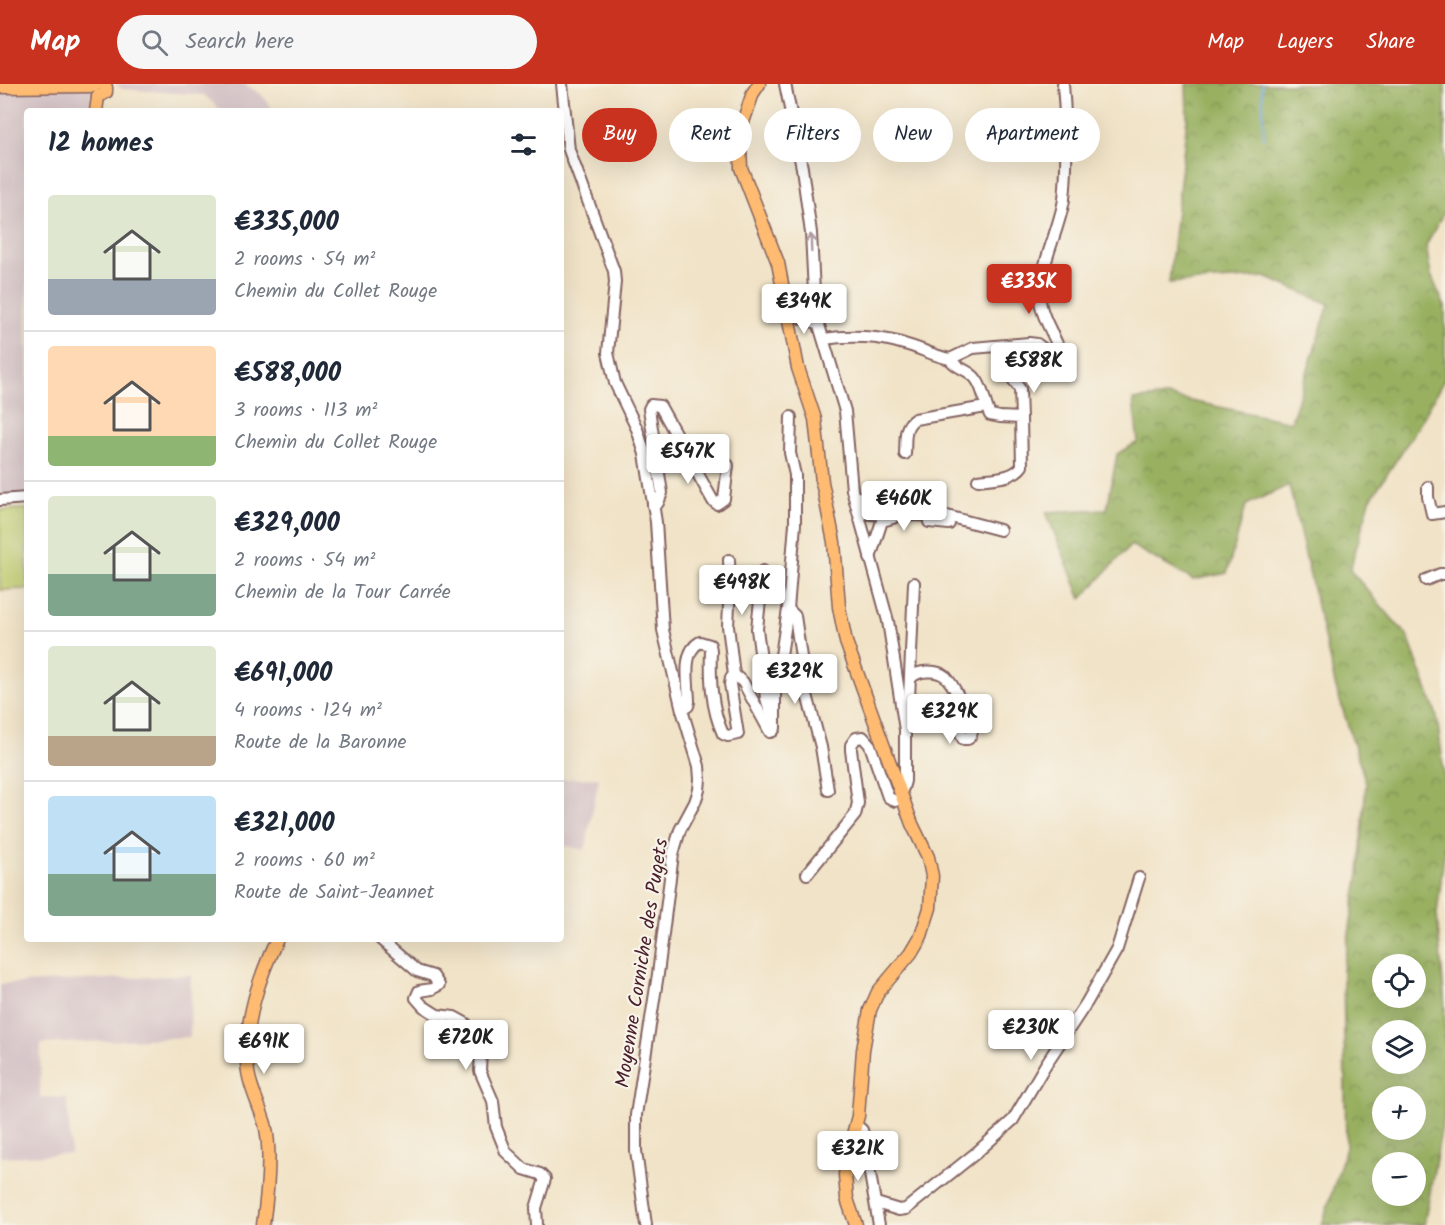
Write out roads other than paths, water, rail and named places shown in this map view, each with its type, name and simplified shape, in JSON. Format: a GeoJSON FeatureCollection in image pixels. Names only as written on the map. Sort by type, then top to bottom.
{"type":"FeatureCollection","features":[{"type":"Feature","properties":{"kind":"main road"},"geometry":{"type":"LineString","coordinates":[[759,84],[742,125],[740,161],[750,194],[778,263],[798,368],[817,430],[822,482],[834,542],[842,626],[855,668],[929,862],[932,876],[931,900],[924,927],[916,945],[878,992],[870,1010],[856,1125],[848,1153],[845,1181],[847,1199],[856,1225]]}},
{"type":"Feature","properties":{"kind":"main road"},"geometry":{"type":"LineString","coordinates":[[751,101],[768,84]]}},
{"type":"Feature","properties":{"kind":"main road"},"geometry":{"type":"LineString","coordinates":[[0,87],[97,89],[96,108]]}},
{"type":"Feature","properties":{"kind":"main road"},"geometry":{"type":"LineString","coordinates":[[263,1225],[267,1188],[267,1142],[265,1126],[250,1079],[247,1048],[258,983],[276,942]]}},
{"type":"Feature","properties":{"kind":"street","name":"Moyenne Corniche des Pugets"},"geometry":{"type":"LineString","coordinates":[[562,84],[570,150],[614,271],[615,282],[608,353],[610,366],[615,383],[643,445],[659,557],[663,630],[682,710],[699,766],[699,790],[680,830],[673,854],[657,986],[636,1115],[636,1151],[646,1225]]}},
{"type":"Feature","properties":{"kind":"street"},"geometry":{"type":"LineString","coordinates":[[785,84],[802,168],[811,233],[813,302],[845,411],[852,490],[888,621],[905,730],[905,781],[902,794],[895,801],[888,797],[870,745],[863,737],[856,738],[851,745],[858,803],[855,815],[807,874]]}},
{"type":"Feature","properties":{"kind":"street"},"geometry":{"type":"LineString","coordinates":[[950,359],[973,348],[986,346],[1029,343],[1037,344],[1050,354],[1058,350],[1040,305],[1044,270],[1064,198],[1068,139],[1064,84]]}},
{"type":"Feature","properties":{"kind":"street"},"geometry":{"type":"LineString","coordinates":[[788,315],[798,315],[808,322],[818,322]]}},
{"type":"Feature","properties":{"kind":"street"},"geometry":{"type":"LineString","coordinates":[[824,339],[837,337],[884,340],[950,359],[957,368],[974,375],[990,415],[1021,418]]}},
{"type":"Feature","properties":{"kind":"street"},"geometry":{"type":"LineString","coordinates":[[978,480],[1011,475],[1018,472],[1022,466],[1020,389],[1014,381]]}},
{"type":"Feature","properties":{"kind":"street"},"geometry":{"type":"LineString","coordinates":[[653,505],[658,503],[662,493],[649,409],[651,405],[660,406],[713,501],[717,504],[724,499],[728,465]]}},
{"type":"Feature","properties":{"kind":"street"},"geometry":{"type":"LineString","coordinates":[[905,454],[906,428],[909,422],[986,407]]}},
{"type":"Feature","properties":{"kind":"street"},"geometry":{"type":"LineString","coordinates":[[734,675],[743,682],[770,732],[773,731],[776,723],[775,695],[788,609],[796,501],[795,475],[790,453],[791,417]]}},
{"type":"Feature","properties":{"kind":"street"},"geometry":{"type":"LineString","coordinates":[[1428,487],[1432,514],[1445,512]]}},
{"type":"Feature","properties":{"kind":"street"},"geometry":{"type":"LineString","coordinates":[[852,490],[859,497],[865,511],[870,514],[947,516],[1000,530]]}},
{"type":"Feature","properties":{"kind":"street"},"geometry":{"type":"LineString","coordinates":[[0,500],[24,498]]}},
{"type":"Feature","properties":{"kind":"street"},"geometry":{"type":"LineString","coordinates":[[870,558],[882,521],[885,519],[901,518],[949,524]]}},
{"type":"Feature","properties":{"kind":"street"},"geometry":{"type":"LineString","coordinates":[[682,710],[688,706],[689,702],[688,668],[691,650],[700,642],[706,643],[710,645],[711,650],[710,672],[717,718],[723,734],[728,736],[738,734],[730,684],[734,675],[728,626],[729,560]]}},
{"type":"Feature","properties":{"kind":"street"},"geometry":{"type":"LineString","coordinates":[[763,571],[757,629],[766,698],[776,723]]}},
{"type":"Feature","properties":{"kind":"street"},"geometry":{"type":"LineString","coordinates":[[1426,580],[1445,574]]}},
{"type":"Feature","properties":{"kind":"street"},"geometry":{"type":"LineString","coordinates":[[902,710],[909,699],[911,678],[914,583]]}},
{"type":"Feature","properties":{"kind":"street"},"geometry":{"type":"LineString","coordinates":[[788,609],[795,616],[806,691],[821,747],[828,790]]}},
{"type":"Feature","properties":{"kind":"street"},"geometry":{"type":"LineString","coordinates":[[911,678],[916,673],[927,672],[941,674],[946,678],[959,699],[962,710],[960,734],[963,739],[968,739],[971,735],[980,702]]}},
{"type":"Feature","properties":{"kind":"street"},"geometry":{"type":"LineString","coordinates":[[876,1203],[898,1210],[906,1209],[1013,1120],[1117,949],[1139,878]]}},
{"type":"Feature","properties":{"kind":"street"},"geometry":{"type":"LineString","coordinates":[[383,942],[417,971],[434,976],[439,985],[432,989],[419,991],[416,998],[423,1006],[437,1015],[454,1017],[474,1032],[481,1051],[480,1071],[493,1101],[496,1127],[506,1152],[524,1170],[540,1174],[545,1179],[536,1208],[537,1225]]}},
{"type":"Feature","properties":{"kind":"street"},"geometry":{"type":"LineString","coordinates":[[856,1125],[862,1130],[879,1225]]}},
{"type":"Feature","properties":{"kind":"waterway"},"geometry":{"type":"LineString","coordinates":[[1262,84],[1264,138]]}}]}
